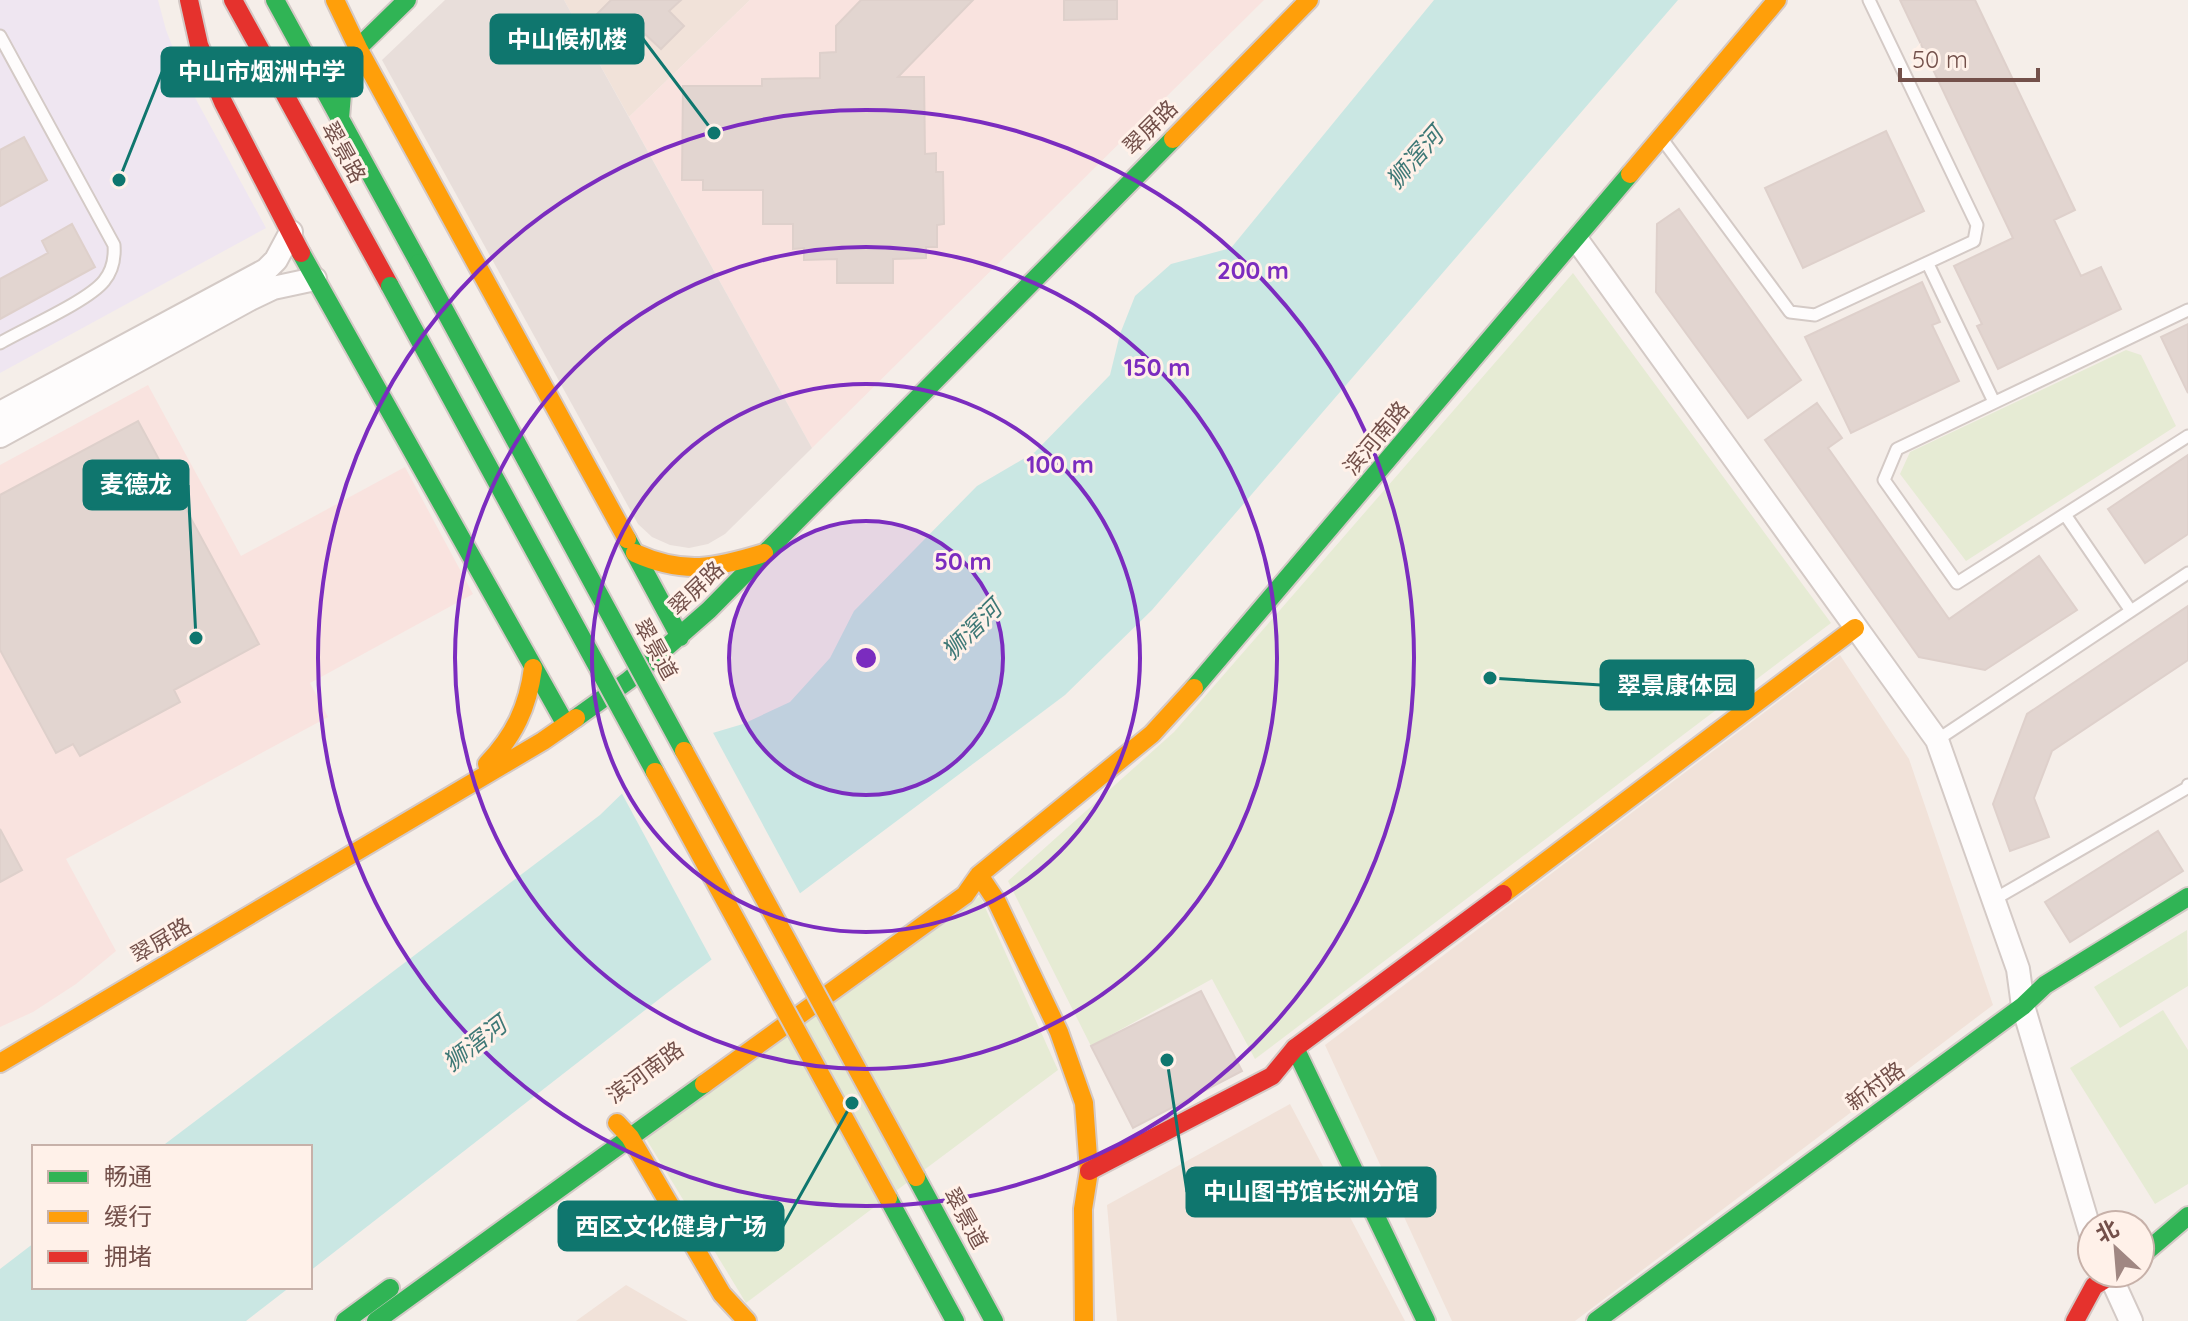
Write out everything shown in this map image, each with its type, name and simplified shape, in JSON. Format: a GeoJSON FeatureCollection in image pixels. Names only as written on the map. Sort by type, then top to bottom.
{"type":"FeatureCollection","features":[{"type":"Feature","properties":{"kind":"street"},"geometry":{"type":"LineString","coordinates":[[189,0],[199,45],[223,102],[315,279],[566,725]]}},
{"type":"Feature","properties":{"kind":"street","name":"翠景路"},"geometry":{"type":"LineString","coordinates":[[233,0],[955,1321]]}},
{"type":"Feature","properties":{"kind":"street","name":"翠景道"},"geometry":{"type":"LineString","coordinates":[[275,0],[994,1321]]}},
{"type":"Feature","properties":{"kind":"street"},"geometry":{"type":"LineString","coordinates":[[335,0],[358,48],[680,637]]}},
{"type":"Feature","properties":{"kind":"street"},"geometry":{"type":"LineString","coordinates":[[340,118],[344,70],[358,48],[407,0]]}},
{"type":"Feature","properties":{"kind":"street","name":"翠屏路"},"geometry":{"type":"LineString","coordinates":[[0,1063],[460,790],[566,725],[629,680],[680,637],[766,553],[1309,0]]}},
{"type":"Feature","properties":{"kind":"street","name":"滨河南路"},"geometry":{"type":"LineString","coordinates":[[376,1321],[965,895],[979,875],[1152,734],[1223,656],[1777,0]]}},
{"type":"Feature","properties":{"kind":"street"},"geometry":{"type":"LineString","coordinates":[[0,413],[266,270],[276,260],[291,232]]}},
{"type":"Feature","properties":{"kind":"street"},"geometry":{"type":"LineString","coordinates":[[1577,240],[1937,740],[2018,969],[2023,1006],[2083,1209]]}},
{"type":"Feature","properties":{"kind":"street"},"geometry":{"type":"LineString","coordinates":[[0,436],[250,299],[289,283],[315,279]]}},
{"type":"Feature","properties":{"kind":"street"},"geometry":{"type":"LineString","coordinates":[[635,553],[667,567],[701,570],[766,553]]}},
{"type":"Feature","properties":{"kind":"street"},"geometry":{"type":"LineString","coordinates":[[1089,1171],[1272,1076],[1295,1048],[1554,857],[1855,628]]}},
{"type":"Feature","properties":{"kind":"street"},"geometry":{"type":"LineString","coordinates":[[460,790],[504,747],[516,730],[526,710],[533,668]]}},
{"type":"Feature","properties":{"kind":"street"},"geometry":{"type":"LineString","coordinates":[[955,878],[979,875],[997,902],[1059,1032],[1084,1103],[1089,1171],[1083,1209],[1084,1321]]}},
{"type":"Feature","properties":{"kind":"street","name":"新村路"},"geometry":{"type":"LineString","coordinates":[[1596,1321],[2023,1006],[2045,985],[2188,897]]}},
{"type":"Feature","properties":{"kind":"street"},"geometry":{"type":"LineString","coordinates":[[762,1017],[826,971]]}},
{"type":"Feature","properties":{"kind":"street"},"geometry":{"type":"LineString","coordinates":[[1295,1048],[1426,1321]]}},
{"type":"Feature","properties":{"kind":"street"},"geometry":{"type":"LineString","coordinates":[[616,1123],[630,1137],[722,1294],[747,1321]]}},
{"type":"Feature","properties":{"kind":"street"},"geometry":{"type":"LineString","coordinates":[[2156,1243],[2188,1216]]}},
{"type":"Feature","properties":{"kind":"street"},"geometry":{"type":"LineString","coordinates":[[345,1321],[399,1281]]}},
{"type":"Feature","properties":{"kind":"street"},"geometry":{"type":"LineString","coordinates":[[2075,1321],[2098,1289]]}},
{"type":"Feature","properties":{"kind":"street"},"geometry":{"type":"LineString","coordinates":[[2114,1289],[2131,1321]]}},
{"type":"Feature","properties":{"kind":"lane"},"geometry":{"type":"LineString","coordinates":[[1662,138],[1790,312],[1815,315],[1974,241],[1977,225],[1869,0]]}},
{"type":"Feature","properties":{"kind":"lane"},"geometry":{"type":"LineString","coordinates":[[0,36],[114,245],[115,259],[106,279],[91,293],[0,343]]}},
{"type":"Feature","properties":{"kind":"lane"},"geometry":{"type":"LineString","coordinates":[[1928,264],[1994,402]]}},
{"type":"Feature","properties":{"kind":"lane"},"geometry":{"type":"LineString","coordinates":[[2188,310],[1897,449],[1884,480],[1957,583],[2188,436]]}},
{"type":"Feature","properties":{"kind":"lane"},"geometry":{"type":"LineString","coordinates":[[2066,516],[2131,611]]}},
{"type":"Feature","properties":{"kind":"lane"},"geometry":{"type":"LineString","coordinates":[[1937,740],[2188,573]]}},
{"type":"Feature","properties":{"kind":"lane"},"geometry":{"type":"LineString","coordinates":[[1993,900],[2188,785]]}},
{"type":"Feature","properties":{"kind":"shaded area"},"geometry":{"type":"Polygon","coordinates":[[[0,0],[158,0],[186,81],[266,228],[0,373],[0,0]]]}},
{"type":"Feature","properties":{"kind":"shaded area"},"geometry":{"type":"Polygon","coordinates":[[[445,0],[564,0],[812,448],[725,534],[708,544],[689,548],[670,545],[652,537],[638,524],[382,60],[445,0]]]}},
{"type":"Feature","properties":{"kind":"shaded area"},"geometry":{"type":"Polygon","coordinates":[[[564,0],[750,0],[629,117],[564,0]]]}},
{"type":"Feature","properties":{"kind":"shaded area"},"geometry":{"type":"Polygon","coordinates":[[[750,0],[1264,0],[812,448],[629,117],[750,0]]]}},
{"type":"Feature","properties":{"kind":"shaded area"},"geometry":{"type":"Polygon","coordinates":[[[148,385],[241,556],[405,467],[473,594],[310,683],[328,717],[66,859],[116,951],[76,984],[33,1012],[0,1027],[0,465],[148,385]]]}},
{"type":"Feature","properties":{"kind":"shaded area"},"geometry":{"type":"Polygon","coordinates":[[[1840,655],[1909,759],[1993,1005],[1575,1321],[1452,1321],[1325,1045],[1840,655]]]}},
{"type":"Feature","properties":{"kind":"shaded area"},"geometry":{"type":"Polygon","coordinates":[[[1290,1104],[1405,1321],[1117,1321],[1107,1205],[1290,1104]]]}},
{"type":"Feature","properties":{"kind":"shaded area"},"geometry":{"type":"Polygon","coordinates":[[[626,1285],[688,1321],[576,1321],[626,1285]]]}},
{"type":"Feature","properties":{"kind":"green space"},"geometry":{"type":"Polygon","coordinates":[[[1573,273],[1831,623],[1255,1059],[1212,979],[1091,1046],[1008,881],[1174,732],[1573,273]]]}},
{"type":"Feature","properties":{"kind":"green space"},"geometry":{"type":"Polygon","coordinates":[[[2126,350],[2141,355],[2176,426],[1966,561],[1900,474],[1910,452],[2126,350]]]}},
{"type":"Feature","properties":{"kind":"green space"},"geometry":{"type":"Polygon","coordinates":[[[980,896],[1058,1070],[746,1303],[645,1137],[980,896]]]}},
{"type":"Feature","properties":{"kind":"green space"},"geometry":{"type":"Polygon","coordinates":[[[2187,930],[2188,986],[2120,1028],[2094,987],[2187,930]]]}},
{"type":"Feature","properties":{"kind":"green space"},"geometry":{"type":"Polygon","coordinates":[[[2163,1010],[2188,1050],[2188,1184],[2155,1204],[2070,1068],[2163,1010]]]}},
{"type":"Feature","properties":{"kind":"water","name":"狮滘河"},"geometry":{"type":"Polygon","coordinates":[[[1434,0],[1678,0],[1152,610],[1065,695],[667,993],[312,1269],[312,1145],[164,1145],[600,815],[672,745],[743,724],[790,702],[830,658],[854,611],[977,486],[1035,452],[1110,375],[1120,334],[1135,296],[1171,264],[1231,248],[1434,0]]]}},
{"type":"Feature","properties":{"kind":"water"},"geometry":{"type":"Polygon","coordinates":[[[32,1245],[32,1289],[287,1289],[246,1321],[0,1321],[0,1269],[32,1245]]]}},
{"type":"Feature","properties":{"kind":"pier"},"geometry":{"type":"Polygon","coordinates":[[[711,729],[802,897],[714,964],[620,790],[669,742],[711,729]]]}},
{"type":"Feature","properties":{"kind":"building"},"geometry":{"type":"Polygon","coordinates":[[[611,0],[681,0],[669,11],[684,26],[661,49],[645,34],[630,49],[596,15],[611,0]]]}},
{"type":"Feature","properties":{"kind":"building"},"geometry":{"type":"Polygon","coordinates":[[[861,0],[973,0],[898,77],[924,77],[925,154],[936,153],[936,172],[943,172],[944,224],[937,225],[937,247],[926,247],[926,258],[893,259],[893,283],[837,283],[837,259],[804,260],[804,248],[793,249],[793,224],[763,224],[763,190],[703,190],[703,180],[682,180],[683,86],[762,86],[762,79],[820,78],[820,53],[836,52],[836,26],[861,0]]]}},
{"type":"Feature","properties":{"kind":"building"},"geometry":{"type":"Polygon","coordinates":[[[1064,0],[1117,0],[1117,19],[1064,20],[1064,0]]]}},
{"type":"Feature","properties":{"kind":"building"},"geometry":{"type":"Polygon","coordinates":[[[1900,0],[1975,0],[2075,210],[2054,220],[2081,276],[2101,267],[2121,309],[1998,369],[1977,326],[1982,324],[1954,266],[2013,238],[1900,0]]]}},
{"type":"Feature","properties":{"kind":"building"},"geometry":{"type":"Polygon","coordinates":[[[1886,131],[1924,211],[1803,268],[1765,188],[1886,131]]]}},
{"type":"Feature","properties":{"kind":"building"},"geometry":{"type":"Polygon","coordinates":[[[24,137],[47,180],[0,206],[0,150],[24,137]]]}},
{"type":"Feature","properties":{"kind":"building"},"geometry":{"type":"Polygon","coordinates":[[[1679,209],[1801,380],[1748,418],[1656,292],[1657,224],[1679,209]]]}},
{"type":"Feature","properties":{"kind":"building"},"geometry":{"type":"Polygon","coordinates":[[[72,224],[95,267],[0,319],[0,279],[48,253],[42,241],[72,224]]]}},
{"type":"Feature","properties":{"kind":"building"},"geometry":{"type":"Polygon","coordinates":[[[1922,282],[1940,322],[1932,325],[1959,381],[1851,433],[1805,337],[1922,282]]]}},
{"type":"Feature","properties":{"kind":"building"},"geometry":{"type":"Polygon","coordinates":[[[2188,324],[2188,393],[2161,337],[2188,324]]]}},
{"type":"Feature","properties":{"kind":"building"},"geometry":{"type":"Polygon","coordinates":[[[1817,403],[1842,438],[1828,448],[1949,619],[2039,556],[2077,610],[1985,670],[1919,657],[1765,440],[1817,403]]]}},
{"type":"Feature","properties":{"kind":"building"},"geometry":{"type":"Polygon","coordinates":[[[138,421],[259,644],[174,690],[180,702],[80,756],[73,744],[56,753],[0,650],[0,495],[138,421]]]}},
{"type":"Feature","properties":{"kind":"building"},"geometry":{"type":"Polygon","coordinates":[[[2188,455],[2188,534],[2145,563],[2108,509],[2188,455]]]}},
{"type":"Feature","properties":{"kind":"building"},"geometry":{"type":"Polygon","coordinates":[[[2188,606],[2188,660],[2052,751],[2034,798],[2049,837],[2010,851],[1993,804],[2027,714],[2188,606]]]}},
{"type":"Feature","properties":{"kind":"building"},"geometry":{"type":"Polygon","coordinates":[[[0,829],[22,870],[0,882],[0,829]]]}},
{"type":"Feature","properties":{"kind":"building"},"geometry":{"type":"Polygon","coordinates":[[[2158,831],[2183,871],[2070,942],[2045,902],[2158,831]]]}},
{"type":"Feature","properties":{"kind":"building"},"geometry":{"type":"Polygon","coordinates":[[[1201,991],[1242,1071],[1133,1128],[1091,1046],[1201,991]]]}},
{"type":"Feature","properties":{"kind":"traffic: fast"},"geometry":{"type":"LineString","coordinates":[[275,0],[419,263]]}},
{"type":"Feature","properties":{"kind":"traffic: fast"},"geometry":{"type":"LineString","coordinates":[[340,118],[344,70],[358,48],[407,0]]}},
{"type":"Feature","properties":{"kind":"traffic: fast"},"geometry":{"type":"LineString","coordinates":[[576,718],[629,680],[709,610],[1173,139]]}},
{"type":"Feature","properties":{"kind":"traffic: fast"},"geometry":{"type":"LineString","coordinates":[[1194,688],[1630,174]]}},
{"type":"Feature","properties":{"kind":"traffic: fast"},"geometry":{"type":"LineString","coordinates":[[301,253],[566,725]]}},
{"type":"Feature","properties":{"kind":"traffic: fast"},"geometry":{"type":"LineString","coordinates":[[419,263],[684,751]]}},
{"type":"Feature","properties":{"kind":"traffic: fast"},"geometry":{"type":"LineString","coordinates":[[390,286],[655,772]]}},
{"type":"Feature","properties":{"kind":"traffic: fast"},"geometry":{"type":"LineString","coordinates":[[627,539],[680,637]]}},
{"type":"Feature","properties":{"kind":"traffic: fast"},"geometry":{"type":"LineString","coordinates":[[1596,1321],[2023,1006],[2045,985],[2188,897]]}},
{"type":"Feature","properties":{"kind":"traffic: fast"},"geometry":{"type":"LineString","coordinates":[[1295,1048],[1426,1321]]}},
{"type":"Feature","properties":{"kind":"traffic: fast"},"geometry":{"type":"LineString","coordinates":[[376,1321],[704,1084]]}},
{"type":"Feature","properties":{"kind":"traffic: fast"},"geometry":{"type":"LineString","coordinates":[[916,1177],[994,1321]]}},
{"type":"Feature","properties":{"kind":"traffic: fast"},"geometry":{"type":"LineString","coordinates":[[888,1198],[955,1321]]}},
{"type":"Feature","properties":{"kind":"traffic: fast"},"geometry":{"type":"LineString","coordinates":[[2156,1243],[2188,1216]]}},
{"type":"Feature","properties":{"kind":"traffic: fast"},"geometry":{"type":"LineString","coordinates":[[345,1321],[390,1288]]}},
{"type":"Feature","properties":{"kind":"traffic: slow"},"geometry":{"type":"LineString","coordinates":[[335,0],[358,48],[627,539]]}},
{"type":"Feature","properties":{"kind":"traffic: slow"},"geometry":{"type":"LineString","coordinates":[[1173,139],[1309,0]]}},
{"type":"Feature","properties":{"kind":"traffic: slow"},"geometry":{"type":"LineString","coordinates":[[1630,174],[1777,0]]}},
{"type":"Feature","properties":{"kind":"traffic: slow"},"geometry":{"type":"LineString","coordinates":[[635,553],[684,567],[715,565],[764,553]]}},
{"type":"Feature","properties":{"kind":"traffic: slow"},"geometry":{"type":"LineString","coordinates":[[1503,894],[1855,628]]}},
{"type":"Feature","properties":{"kind":"traffic: slow"},"geometry":{"type":"LineString","coordinates":[[487,764],[505,743],[518,720],[528,696],[533,668]]}},
{"type":"Feature","properties":{"kind":"traffic: slow"},"geometry":{"type":"LineString","coordinates":[[704,1084],[965,895],[979,875],[1152,734],[1194,688]]}},
{"type":"Feature","properties":{"kind":"traffic: slow"},"geometry":{"type":"LineString","coordinates":[[0,1063],[543,741],[576,718]]}},
{"type":"Feature","properties":{"kind":"traffic: slow"},"geometry":{"type":"LineString","coordinates":[[684,751],[916,1177]]}},
{"type":"Feature","properties":{"kind":"traffic: slow"},"geometry":{"type":"LineString","coordinates":[[655,772],[888,1198]]}},
{"type":"Feature","properties":{"kind":"traffic: slow"},"geometry":{"type":"LineString","coordinates":[[979,875],[997,902],[1059,1032],[1084,1103],[1089,1171],[1083,1209],[1084,1321]]}},
{"type":"Feature","properties":{"kind":"traffic: slow"},"geometry":{"type":"LineString","coordinates":[[617,1123],[630,1137],[722,1294],[747,1321]]}},
{"type":"Feature","properties":{"kind":"traffic: jam"},"geometry":{"type":"LineString","coordinates":[[189,0],[199,45],[223,102],[301,253]]}},
{"type":"Feature","properties":{"kind":"traffic: jam"},"geometry":{"type":"LineString","coordinates":[[233,0],[390,286]]}},
{"type":"Feature","properties":{"kind":"traffic: jam"},"geometry":{"type":"LineString","coordinates":[[1089,1171],[1272,1076],[1295,1048],[1503,894]]}},
{"type":"Feature","properties":{"kind":"traffic: jam"},"geometry":{"type":"LineString","coordinates":[[2075,1321],[2092,1289]]}},
{"type":"Feature","properties":{"kind":"place","name":"中山候机楼"},"geometry":{"type":"Point","coordinates":[714,133]}},
{"type":"Feature","properties":{"kind":"place","name":"中山市烟洲中学"},"geometry":{"type":"Point","coordinates":[119,180]}},
{"type":"Feature","properties":{"kind":"place","name":"麦德龙"},"geometry":{"type":"Point","coordinates":[196,638]}},
{"type":"Feature","properties":{"kind":"place","name":"翠景康体园"},"geometry":{"type":"Point","coordinates":[1490,678]}},
{"type":"Feature","properties":{"kind":"place","name":"中山图书馆长洲分馆"},"geometry":{"type":"Point","coordinates":[1167,1060]}},
{"type":"Feature","properties":{"kind":"place","name":"西区文化健身广场"},"geometry":{"type":"Point","coordinates":[852,1103]}}]}
